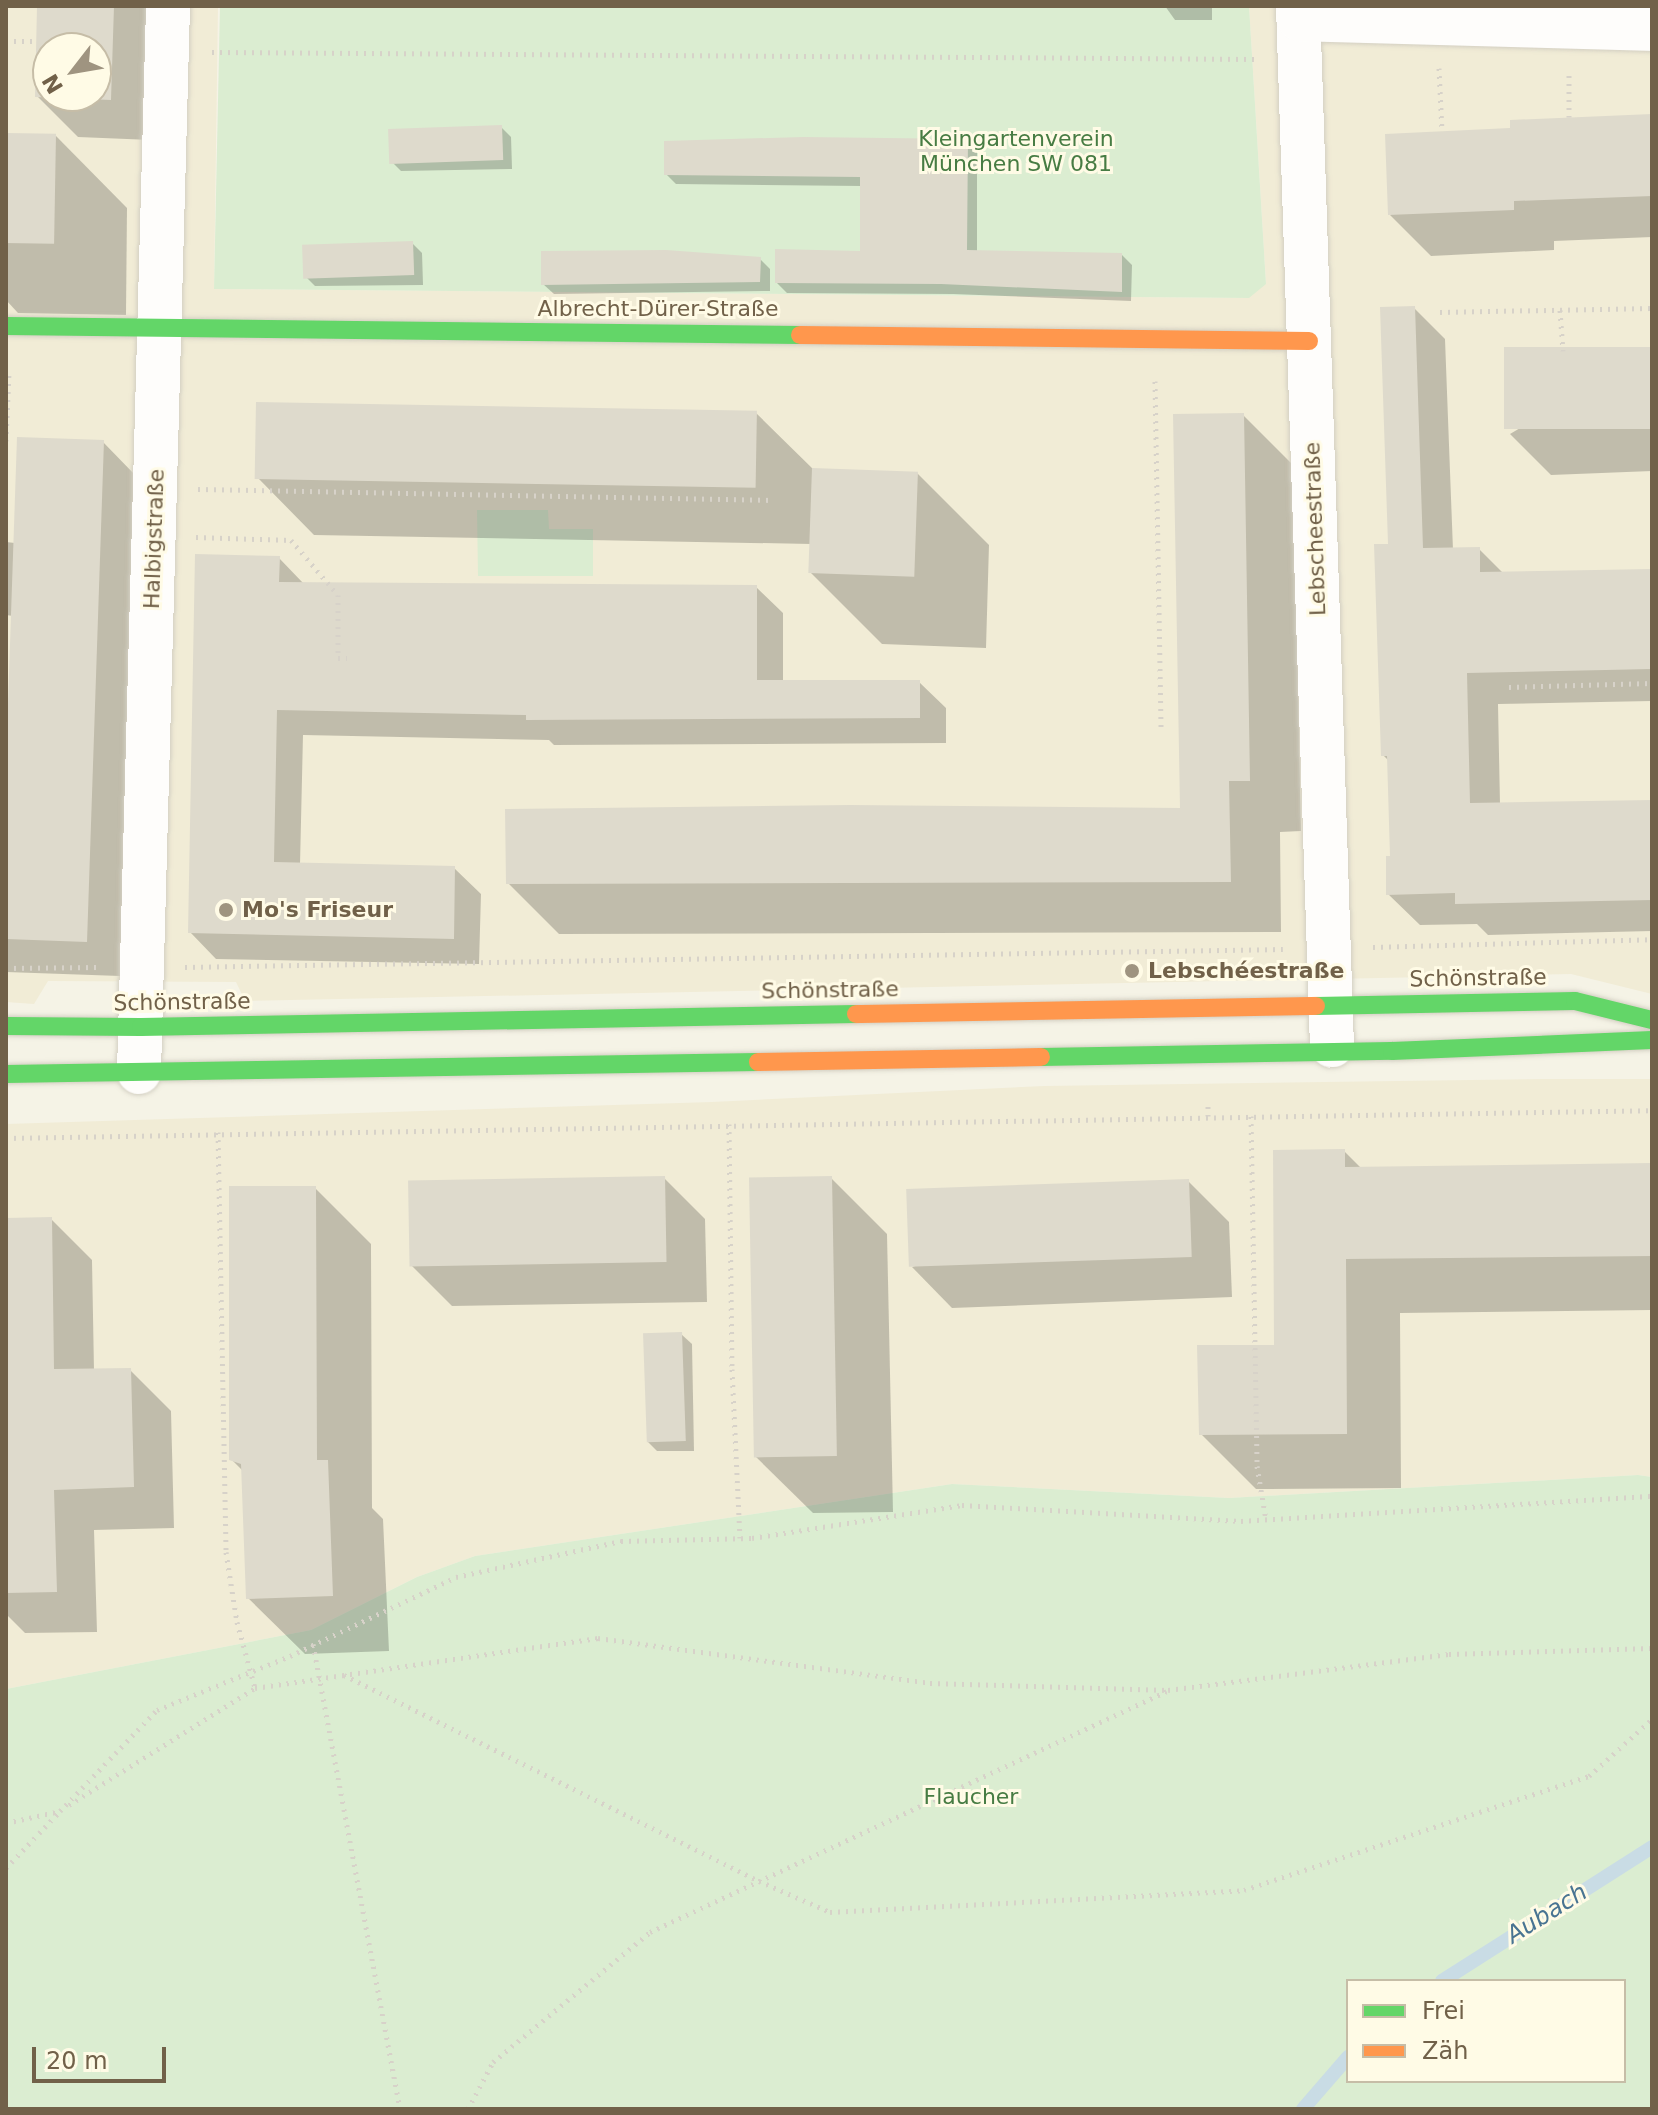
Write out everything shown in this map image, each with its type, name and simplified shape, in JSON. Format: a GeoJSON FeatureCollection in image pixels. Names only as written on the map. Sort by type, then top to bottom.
{"type":"FeatureCollection","features":[{"type":"Feature","properties":{"kind":"street","name":"Halbigstraße"},"geometry":{"type":"LineString","coordinates":[[139,1072],[168,6]]}},
{"type":"Feature","properties":{"kind":"street"},"geometry":{"type":"LineString","coordinates":[[1299,12],[1437,23],[1652,29]]}},
{"type":"Feature","properties":{"kind":"street","name":"Lebscheestraße"},"geometry":{"type":"LineString","coordinates":[[1299,12],[1332,1051]]}},
{"type":"Feature","properties":{"kind":"street","name":"Albrecht-Dürer-Straße"},"geometry":{"type":"LineString","coordinates":[[8,326],[1309,341]]}},
{"type":"Feature","properties":{"kind":"street","name":"Schönstraße"},"geometry":{"type":"LineString","coordinates":[[6,1026],[141,1027],[1575,1001],[1652,1020]]}},
{"type":"Feature","properties":{"kind":"street"},"geometry":{"type":"LineString","coordinates":[[6,1074],[1332,1051],[1652,1040]]}},
{"type":"Feature","properties":{"kind":"path"},"geometry":{"type":"LineString","coordinates":[[1437,23],[1442,131]]}},
{"type":"Feature","properties":{"kind":"path"},"geometry":{"type":"LineString","coordinates":[[6,41],[32,41]]}},
{"type":"Feature","properties":{"kind":"path"},"geometry":{"type":"LineString","coordinates":[[219,53],[1251,59]]}},
{"type":"Feature","properties":{"kind":"path"},"geometry":{"type":"LineString","coordinates":[[1440,312],[1652,308]]}},
{"type":"Feature","properties":{"kind":"path"},"geometry":{"type":"LineString","coordinates":[[1560,310],[1563,351]]}},
{"type":"Feature","properties":{"kind":"path"},"geometry":{"type":"LineString","coordinates":[[6,441],[8,326]]}},
{"type":"Feature","properties":{"kind":"path"},"geometry":{"type":"LineString","coordinates":[[1156,393],[1161,732]]}},
{"type":"Feature","properties":{"kind":"path"},"geometry":{"type":"LineString","coordinates":[[186,489],[773,500]]}},
{"type":"Feature","properties":{"kind":"path"},"geometry":{"type":"LineString","coordinates":[[187,537],[291,540],[338,595],[338,658],[347,658]]}},
{"type":"Feature","properties":{"kind":"path"},"geometry":{"type":"LineString","coordinates":[[1509,687],[1652,683]]}},
{"type":"Feature","properties":{"kind":"path"},"geometry":{"type":"LineString","coordinates":[[6,968],[1327,948],[1652,939]]}},
{"type":"Feature","properties":{"kind":"path"},"geometry":{"type":"LineString","coordinates":[[1192,950],[1193,964]]}},
{"type":"Feature","properties":{"kind":"path"},"geometry":{"type":"LineString","coordinates":[[1208,1103],[1208,1116]]}},
{"type":"Feature","properties":{"kind":"path"},"geometry":{"type":"LineString","coordinates":[[1099,1105],[1100,1118]]}},
{"type":"Feature","properties":{"kind":"path"},"geometry":{"type":"LineString","coordinates":[[6,1138],[1652,1110]]}},
{"type":"Feature","properties":{"kind":"path"},"geometry":{"type":"LineString","coordinates":[[1251,1116],[1257,1466],[1266,1520]]}},
{"type":"Feature","properties":{"kind":"path"},"geometry":{"type":"LineString","coordinates":[[729,1124],[732,1369],[740,1538]]}},
{"type":"Feature","properties":{"kind":"path"},"geometry":{"type":"LineString","coordinates":[[218,1132],[226,1552],[237,1622],[255,1688]]}},
{"type":"Feature","properties":{"kind":"path"},"geometry":{"type":"LineString","coordinates":[[6,1868],[157,1710],[251,1672],[456,1577],[621,1541],[740,1538],[962,1505],[1241,1521],[1652,1496]]}},
{"type":"Feature","properties":{"kind":"path"},"geometry":{"type":"LineString","coordinates":[[6,1823],[60,1811],[255,1688],[598,1638],[930,1683],[1168,1690],[1449,1654],[1652,1648]]}},
{"type":"Feature","properties":{"kind":"path"},"geometry":{"type":"LineString","coordinates":[[313,1644],[400,2109]]}},
{"type":"Feature","properties":{"kind":"path"},"geometry":{"type":"LineString","coordinates":[[343,1675],[759,1881],[830,1912],[1244,1890],[1589,1776],[1652,1719]]}},
{"type":"Feature","properties":{"kind":"path"},"geometry":{"type":"LineString","coordinates":[[468,2109],[493,2062],[650,1932],[1168,1690]]}},
{"type":"Feature","properties":{"kind":"shaded area"},"geometry":{"type":"Polygon","coordinates":[[[6,6],[218,6],[214,289],[1248,298],[1266,283],[1249,6],[1652,6],[1652,994],[1571,974],[245,1001],[236,982],[48,981],[34,1004],[6,1002],[6,6]]]}},
{"type":"Feature","properties":{"kind":"shaded area"},"geometry":{"type":"Polygon","coordinates":[[[1652,1079],[1652,1477],[1638,1475],[1229,1498],[952,1484],[475,1556],[417,1577],[311,1630],[6,1689],[6,1124],[712,1102],[1044,1086],[1652,1079]]]}},
{"type":"Feature","properties":{"kind":"green space","name":"Kleingartenverein München SW 081"},"geometry":{"type":"Polygon","coordinates":[[[220,6],[1249,6],[1266,284],[1249,298],[214,289],[220,6]]]}},
{"type":"Feature","properties":{"kind":"green space"},"geometry":{"type":"Polygon","coordinates":[[[477,510],[548,510],[549,529],[593,529],[593,576],[478,576],[477,510]]]}},
{"type":"Feature","properties":{"kind":"green space","name":"Flaucher"},"geometry":{"type":"Polygon","coordinates":[[[1638,1475],[1652,1477],[1652,2109],[6,2109],[6,1689],[311,1630],[417,1577],[475,1556],[952,1484],[1229,1498],[1638,1475]]]}},
{"type":"Feature","properties":{"kind":"building"},"geometry":{"type":"Polygon","coordinates":[[[37,6],[114,6],[112,69],[112,32],[36,32],[37,6]]]}},
{"type":"Feature","properties":{"kind":"building"},"geometry":{"type":"Polygon","coordinates":[[[1652,114],[1652,196],[1514,201],[1514,210],[1388,215],[1385,134],[1510,128],[1510,120],[1652,114]]]}},
{"type":"Feature","properties":{"kind":"building"},"geometry":{"type":"Polygon","coordinates":[[[502,125],[503,160],[389,164],[388,129],[502,125]]]}},
{"type":"Feature","properties":{"kind":"building"},"geometry":{"type":"Polygon","coordinates":[[[6,133],[56,134],[54,244],[6,243],[6,133]]]}},
{"type":"Feature","properties":{"kind":"building"},"geometry":{"type":"Polygon","coordinates":[[[803,137],[968,139],[967,250],[1122,253],[1122,292],[941,284],[775,283],[775,249],[860,251],[860,177],[664,175],[664,141],[803,137]]]}},
{"type":"Feature","properties":{"kind":"building"},"geometry":{"type":"Polygon","coordinates":[[[413,241],[414,275],[303,279],[302,245],[413,241]]]}},
{"type":"Feature","properties":{"kind":"building"},"geometry":{"type":"Polygon","coordinates":[[[666,250],[761,257],[760,282],[541,285],[541,251],[666,250]]]}},
{"type":"Feature","properties":{"kind":"building"},"geometry":{"type":"Polygon","coordinates":[[[1415,306],[1423,548],[1480,547],[1480,572],[1652,569],[1652,669],[1467,673],[1470,803],[1652,800],[1652,900],[1455,904],[1455,893],[1386,895],[1386,856],[1390,856],[1387,756],[1381,756],[1374,544],[1388,544],[1380,307],[1415,306]]]}},
{"type":"Feature","properties":{"kind":"building"},"geometry":{"type":"Polygon","coordinates":[[[1504,347],[1652,347],[1652,429],[1504,429],[1504,347]]]}},
{"type":"Feature","properties":{"kind":"building"},"geometry":{"type":"Polygon","coordinates":[[[256,402],[757,411],[756,488],[255,479],[256,402]]]}},
{"type":"Feature","properties":{"kind":"building"},"geometry":{"type":"Polygon","coordinates":[[[1244,413],[1250,781],[1229,781],[1231,882],[506,884],[505,809],[850,805],[1180,808],[1173,414],[1244,413]]]}},
{"type":"Feature","properties":{"kind":"building"},"geometry":{"type":"Polygon","coordinates":[[[17,437],[104,440],[87,942],[6,939],[6,763],[17,437]]]}},
{"type":"Feature","properties":{"kind":"building"},"geometry":{"type":"Polygon","coordinates":[[[812,468],[918,472],[914,577],[808,573],[812,468]]]}},
{"type":"Feature","properties":{"kind":"building"},"geometry":{"type":"Polygon","coordinates":[[[195,554],[280,556],[279,582],[757,585],[757,680],[920,680],[920,718],[526,720],[526,715],[277,710],[274,862],[455,866],[454,939],[188,933],[195,554]]]}},
{"type":"Feature","properties":{"kind":"building"},"geometry":{"type":"Polygon","coordinates":[[[1345,1149],[1345,1167],[1652,1163],[1652,1256],[1346,1259],[1347,1434],[1199,1435],[1197,1345],[1274,1345],[1273,1150],[1345,1149]]]}},
{"type":"Feature","properties":{"kind":"building"},"geometry":{"type":"Polygon","coordinates":[[[665,1176],[667,1262],[410,1266],[408,1180],[665,1176]]]}},
{"type":"Feature","properties":{"kind":"building"},"geometry":{"type":"Polygon","coordinates":[[[832,1176],[837,1456],[754,1457],[749,1177],[832,1176]]]}},
{"type":"Feature","properties":{"kind":"building"},"geometry":{"type":"Polygon","coordinates":[[[1189,1179],[1192,1257],[909,1267],[906,1189],[1189,1179]]]}},
{"type":"Feature","properties":{"kind":"building"},"geometry":{"type":"Polygon","coordinates":[[[229,1186],[316,1186],[317,1460],[328,1460],[333,1596],[246,1599],[241,1464],[229,1460],[229,1186]]]}},
{"type":"Feature","properties":{"kind":"building"},"geometry":{"type":"Polygon","coordinates":[[[52,1217],[54,1369],[131,1368],[134,1487],[54,1490],[57,1592],[6,1593],[6,1218],[52,1217]]]}},
{"type":"Feature","properties":{"kind":"building"},"geometry":{"type":"Polygon","coordinates":[[[682,1332],[686,1441],[647,1442],[643,1333],[682,1332]]]}},
{"type":"Feature","properties":{"kind":"waterway","name":"Aubach"},"geometry":{"type":"LineString","coordinates":[[1445,1979],[1652,1847]]}},
{"type":"Feature","properties":{"kind":"waterway","name":"Aubach"},"geometry":{"type":"LineString","coordinates":[[1303,2109],[1346,2059]]}},
{"type":"Feature","properties":{"kind":"traffic: fast"},"geometry":{"type":"LineString","coordinates":[[6,326],[800,335]]}},
{"type":"Feature","properties":{"kind":"traffic: fast"},"geometry":{"type":"LineString","coordinates":[[1316,1006],[1575,1001],[1652,1020]]}},
{"type":"Feature","properties":{"kind":"traffic: fast"},"geometry":{"type":"LineString","coordinates":[[6,1026],[141,1027],[856,1014]]}},
{"type":"Feature","properties":{"kind":"traffic: fast"},"geometry":{"type":"LineString","coordinates":[[1041,1057],[1392,1051],[1652,1040]]}},
{"type":"Feature","properties":{"kind":"traffic: fast"},"geometry":{"type":"LineString","coordinates":[[6,1074],[758,1062]]}},
{"type":"Feature","properties":{"kind":"traffic: slow"},"geometry":{"type":"LineString","coordinates":[[800,335],[1309,341]]}},
{"type":"Feature","properties":{"kind":"traffic: slow"},"geometry":{"type":"LineString","coordinates":[[856,1014],[1316,1006]]}},
{"type":"Feature","properties":{"kind":"traffic: slow"},"geometry":{"type":"LineString","coordinates":[[758,1062],[1041,1057]]}},
{"type":"Feature","properties":{"kind":"place","name":"Mo's Friseur"},"geometry":{"type":"Point","coordinates":[226,910]}},
{"type":"Feature","properties":{"kind":"place","name":"Lebschéestraße"},"geometry":{"type":"Point","coordinates":[1132,971]}}]}
